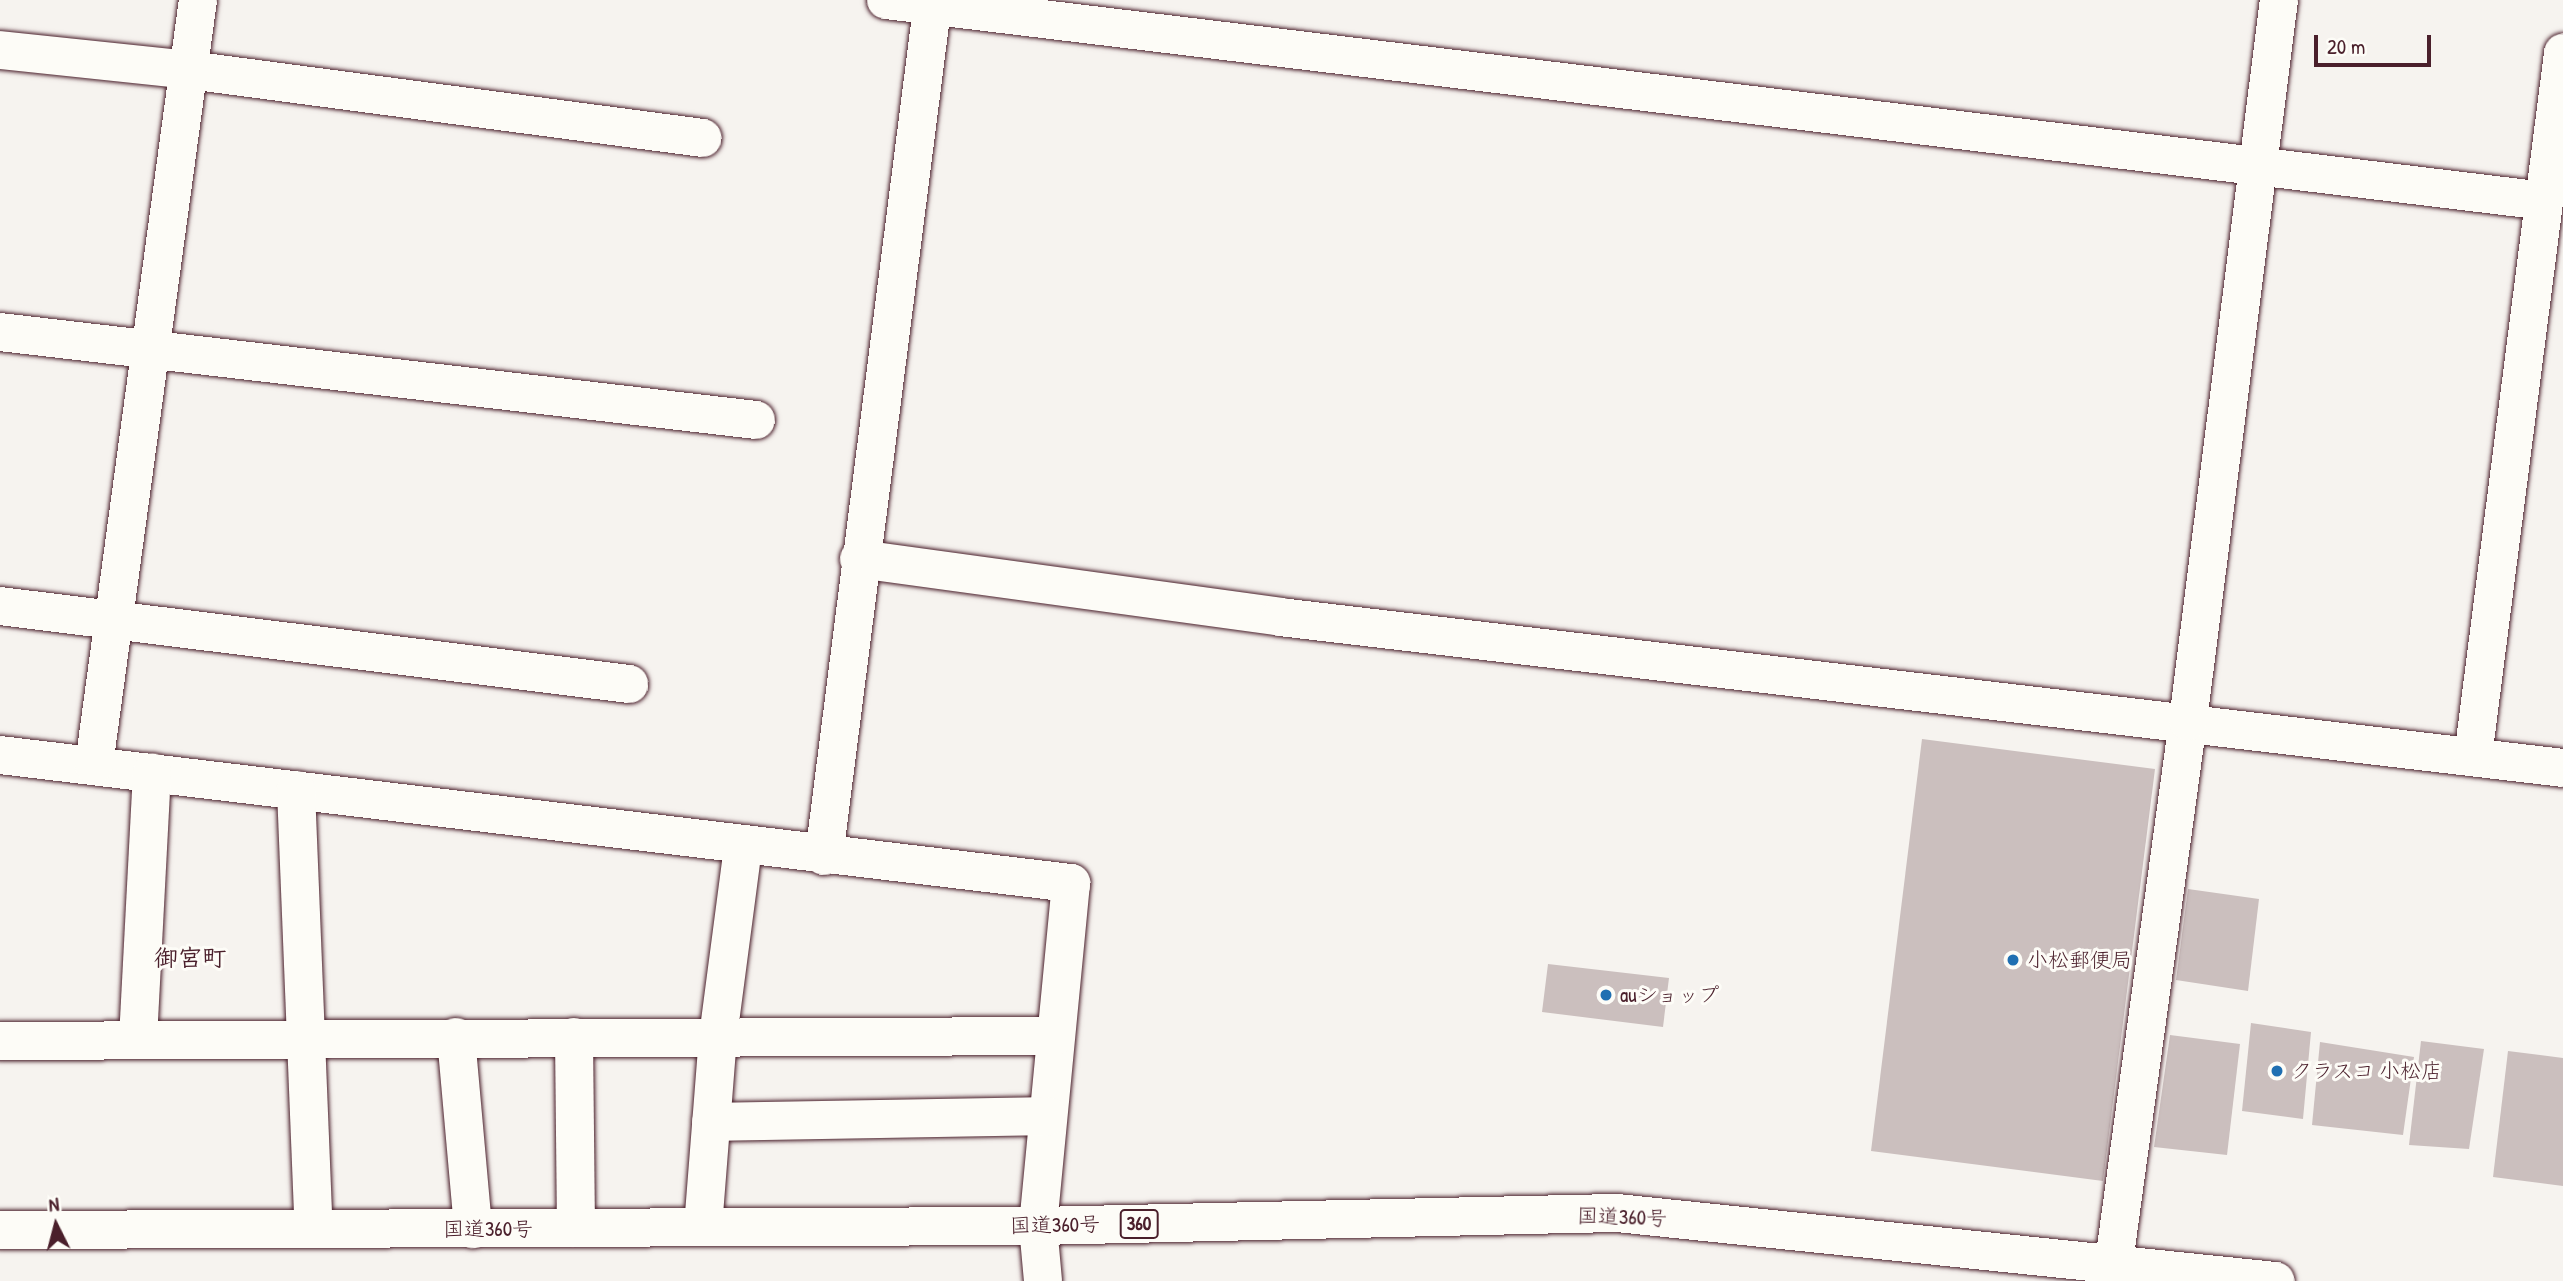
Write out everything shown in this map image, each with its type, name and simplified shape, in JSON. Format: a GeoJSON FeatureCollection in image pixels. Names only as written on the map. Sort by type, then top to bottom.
{"type":"FeatureCollection","features":[{"type":"Feature","properties":{"kind":"main road"},"geometry":{"type":"LineString","coordinates":[[94,765],[154,348],[198,0]]}},
{"type":"Feature","properties":{"kind":"main road"},"geometry":{"type":"LineString","coordinates":[[886,0],[933,3],[2544,201]]}},
{"type":"Feature","properties":{"kind":"main road"},"geometry":{"type":"LineString","coordinates":[[2114,1262],[2188,722],[2278,0]]}},
{"type":"Feature","properties":{"kind":"main road"},"geometry":{"type":"LineString","coordinates":[[824,856],[859,559],[933,3]]}},
{"type":"Feature","properties":{"kind":"main road"},"geometry":{"type":"LineString","coordinates":[[0,50],[189,70],[703,138]]}},
{"type":"Feature","properties":{"kind":"main road"},"geometry":{"type":"LineString","coordinates":[[2473,757],[2563,53]]}},
{"type":"Feature","properties":{"kind":"main road"},"geometry":{"type":"LineString","coordinates":[[0,332],[154,348],[756,421]]}},
{"type":"Feature","properties":{"kind":"main road"},"geometry":{"type":"LineString","coordinates":[[859,559],[1280,617],[2563,768]]}},
{"type":"Feature","properties":{"kind":"main road"},"geometry":{"type":"LineString","coordinates":[[0,606],[629,684]]}},
{"type":"Feature","properties":{"kind":"main road"},"geometry":{"type":"LineString","coordinates":[[0,755],[824,856],[1071,883],[1038,1226],[1043,1281]]}},
{"type":"Feature","properties":{"kind":"main road"},"geometry":{"type":"LineString","coordinates":[[138,1039],[152,772]]}},
{"type":"Feature","properties":{"kind":"main road"},"geometry":{"type":"LineString","coordinates":[[296,790],[314,1229]]}},
{"type":"Feature","properties":{"kind":"main road"},"geometry":{"type":"LineString","coordinates":[[703,1227],[718,1037],[743,846]]}},
{"type":"Feature","properties":{"kind":"main road"},"geometry":{"type":"LineString","coordinates":[[0,1041],[308,1037],[1055,1036]]}},
{"type":"Feature","properties":{"kind":"main road"},"geometry":{"type":"LineString","coordinates":[[456,1037],[473,1229]]}},
{"type":"Feature","properties":{"kind":"main road"},"geometry":{"type":"LineString","coordinates":[[574,1037],[576,1228]]}},
{"type":"Feature","properties":{"kind":"main road"},"geometry":{"type":"LineString","coordinates":[[711,1122],[1048,1116]]}},
{"type":"Feature","properties":{"kind":"main road","name":"国道360号"},"geometry":{"type":"LineString","coordinates":[[0,1230],[1038,1226],[1618,1213],[2114,1262],[2274,1281]]}},
{"type":"Feature","properties":{"kind":"building"},"geometry":{"type":"Polygon","coordinates":[[[1922,739],[2155,769],[2103,1181],[1871,1151],[1922,739]]]}},
{"type":"Feature","properties":{"kind":"building"},"geometry":{"type":"Polygon","coordinates":[[[2188,889],[2259,899],[2248,991],[2176,980],[2188,889]]]}},
{"type":"Feature","properties":{"kind":"building","name":"auショップ"},"geometry":{"type":"Polygon","coordinates":[[[1548,964],[1669,978],[1663,1027],[1542,1012],[1548,964]]]}},
{"type":"Feature","properties":{"kind":"building","name":"クラスコ 小松店"},"geometry":{"type":"Polygon","coordinates":[[[2251,1023],[2311,1032],[2303,1119],[2242,1111],[2251,1023]]]}},
{"type":"Feature","properties":{"kind":"building"},"geometry":{"type":"Polygon","coordinates":[[[2170,1035],[2240,1044],[2227,1155],[2154,1147],[2170,1035]]]}},
{"type":"Feature","properties":{"kind":"building"},"geometry":{"type":"Polygon","coordinates":[[[2421,1041],[2484,1049],[2469,1149],[2409,1145],[2421,1041]]]}},
{"type":"Feature","properties":{"kind":"building"},"geometry":{"type":"Polygon","coordinates":[[[2320,1042],[2414,1057],[2403,1135],[2312,1125],[2320,1042]]]}},
{"type":"Feature","properties":{"kind":"building"},"geometry":{"type":"Polygon","coordinates":[[[2508,1051],[2563,1058],[2563,1186],[2493,1177],[2508,1051]]]}},
{"type":"Feature","properties":{"kind":"place","name":"小松郵便局"},"geometry":{"type":"Point","coordinates":[2013,960]}},
{"type":"Feature","properties":{"kind":"place","name":"auショップ"},"geometry":{"type":"Point","coordinates":[1606,995]}},
{"type":"Feature","properties":{"kind":"place","name":"クラスコ 小松店"},"geometry":{"type":"Point","coordinates":[2277,1071]}},
{"type":"Feature","properties":{"kind":"district","name":"御宮町"},"geometry":{"type":"Point","coordinates":[190,958]}}]}
